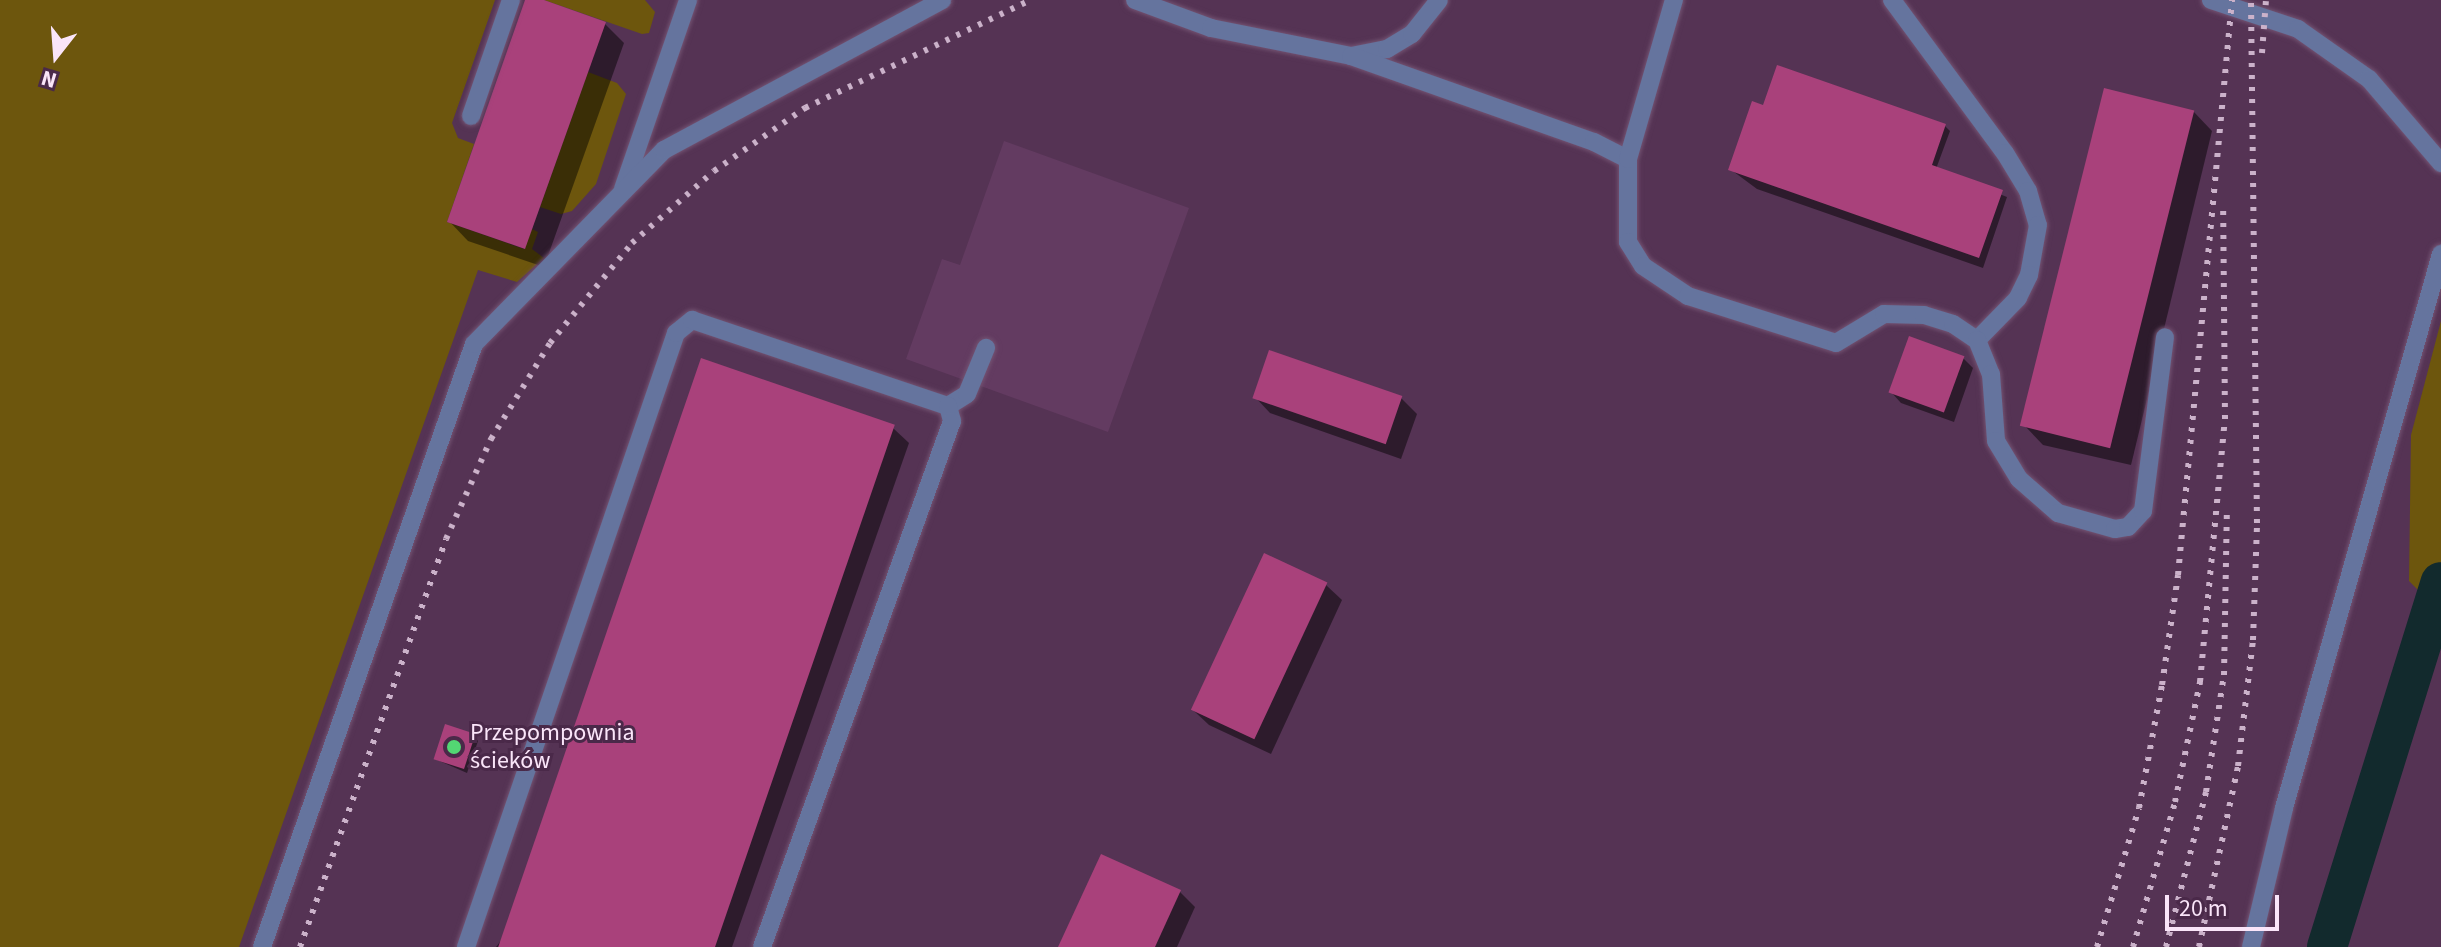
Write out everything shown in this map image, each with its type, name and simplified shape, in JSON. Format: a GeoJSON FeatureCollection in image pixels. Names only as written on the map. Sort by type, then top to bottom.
{"type":"FeatureCollection","features":[{"type":"Feature","properties":{"kind":"lane"},"geometry":{"type":"LineString","coordinates":[[471,116],[511,0]]}},
{"type":"Feature","properties":{"kind":"lane"},"geometry":{"type":"LineString","coordinates":[[620,195],[688,0]]}},
{"type":"Feature","properties":{"kind":"lane"},"geometry":{"type":"LineString","coordinates":[[262,947],[474,344],[664,150],[942,0]]}},
{"type":"Feature","properties":{"kind":"lane"},"geometry":{"type":"LineString","coordinates":[[1135,0],[1211,28],[1351,56],[1594,142],[1628,159]]}},
{"type":"Feature","properties":{"kind":"lane"},"geometry":{"type":"LineString","coordinates":[[1351,56],[1387,49],[1412,34],[1439,0]]}},
{"type":"Feature","properties":{"kind":"lane"},"geometry":{"type":"LineString","coordinates":[[1674,0],[1628,159],[1628,242],[1643,266],[1688,296],[1836,343],[1884,314],[1924,315],[1953,324],[1977,340],[1991,374],[1996,441],[2019,479],[2058,513],[2115,529],[2128,527],[2143,511],[2165,337]]}},
{"type":"Feature","properties":{"kind":"lane"},"geometry":{"type":"LineString","coordinates":[[1892,0],[2005,153],[2028,191],[2038,225],[2029,275],[2018,298],[1977,340]]}},
{"type":"Feature","properties":{"kind":"lane"},"geometry":{"type":"LineString","coordinates":[[2211,0],[2298,29],[2369,79],[2441,163]]}},
{"type":"Feature","properties":{"kind":"lane"},"geometry":{"type":"LineString","coordinates":[[2251,947],[2284,808],[2441,254]]}},
{"type":"Feature","properties":{"kind":"lane"},"geometry":{"type":"LineString","coordinates":[[466,947],[676,333],[692,320],[948,406]]}},
{"type":"Feature","properties":{"kind":"lane"},"geometry":{"type":"LineString","coordinates":[[948,406],[967,394],[986,348]]}},
{"type":"Feature","properties":{"kind":"lane"},"geometry":{"type":"LineString","coordinates":[[762,947],[952,421],[948,406]]}},
{"type":"Feature","properties":{"kind":"shaded area"},"geometry":{"type":"Polygon","coordinates":[[[0,0],[495,0],[452,123],[458,138],[474,144],[447,222],[524,249],[532,229],[538,232],[532,249],[544,258],[517,282],[478,270],[239,947],[0,947],[0,0]]]}},
{"type":"Feature","properties":{"kind":"shaded area"},"geometry":{"type":"Polygon","coordinates":[[[544,0],[645,0],[655,12],[649,33],[642,34],[544,0]]]}},
{"type":"Feature","properties":{"kind":"shaded area"},"geometry":{"type":"Polygon","coordinates":[[[588,72],[617,83],[626,94],[596,184],[572,211],[561,214],[540,207],[588,72]]]}},
{"type":"Feature","properties":{"kind":"shaded area"},"geometry":{"type":"Polygon","coordinates":[[[1004,141],[1189,208],[1108,432],[906,359],[942,259],[960,265],[1004,141]]]}},
{"type":"Feature","properties":{"kind":"shaded area"},"geometry":{"type":"Polygon","coordinates":[[[2441,321],[2441,613],[2409,581],[2411,435],[2441,321]]]}},
{"type":"Feature","properties":{"kind":"building"},"geometry":{"type":"Polygon","coordinates":[[[525,0],[544,0],[606,22],[525,249],[447,222],[525,0]]]}},
{"type":"Feature","properties":{"kind":"building"},"geometry":{"type":"Polygon","coordinates":[[[1777,65],[1946,124],[1932,165],[2003,190],[1979,258],[1728,170],[1752,101],[1763,105],[1777,65]]]}},
{"type":"Feature","properties":{"kind":"building"},"geometry":{"type":"Polygon","coordinates":[[[2104,88],[2194,110],[2110,448],[2020,426],[2104,88]]]}},
{"type":"Feature","properties":{"kind":"building"},"geometry":{"type":"Polygon","coordinates":[[[1909,336],[1964,356],[1944,413],[1888,392],[1909,336]]]}},
{"type":"Feature","properties":{"kind":"building"},"geometry":{"type":"Polygon","coordinates":[[[1269,350],[1402,396],[1386,444],[1252,398],[1269,350]]]}},
{"type":"Feature","properties":{"kind":"building"},"geometry":{"type":"Polygon","coordinates":[[[701,358],[895,425],[715,947],[498,947],[701,358]]]}},
{"type":"Feature","properties":{"kind":"building"},"geometry":{"type":"Polygon","coordinates":[[[1264,553],[1327,583],[1254,739],[1191,710],[1264,553]]]}},
{"type":"Feature","properties":{"kind":"building","name":"Przepompownia ścieków"},"geometry":{"type":"Polygon","coordinates":[[[445,724],[475,734],[464,769],[434,759],[445,724]]]}},
{"type":"Feature","properties":{"kind":"building"},"geometry":{"type":"Polygon","coordinates":[[[1101,854],[1181,890],[1155,947],[1058,947],[1101,854]]]}},
{"type":"Feature","properties":{"kind":"waterway"},"geometry":{"type":"LineString","coordinates":[[2327,947],[2441,582]]}},
{"type":"Feature","properties":{"kind":"railway"},"geometry":{"type":"LineString","coordinates":[[300,947],[446,539],[491,439],[550,343],[632,243],[714,171],[805,108],[1030,0]]}},
{"type":"Feature","properties":{"kind":"railway"},"geometry":{"type":"LineString","coordinates":[[2097,947],[2139,808],[2178,575],[2232,0]]}},
{"type":"Feature","properties":{"kind":"railway"},"geometry":{"type":"LineString","coordinates":[[2199,947],[2238,766],[2253,640],[2257,523],[2251,0]]}},
{"type":"Feature","properties":{"kind":"railway"},"geometry":{"type":"LineString","coordinates":[[2262,53],[2266,0]]}},
{"type":"Feature","properties":{"kind":"railway"},"geometry":{"type":"LineString","coordinates":[[2133,947],[2175,802],[2200,682],[2225,419],[2223,205]]}},
{"type":"Feature","properties":{"kind":"railway"},"geometry":{"type":"LineString","coordinates":[[2166,947],[2206,792],[2224,675],[2227,511]]}},
{"type":"Feature","properties":{"kind":"place","name":"Przepompownia ścieków"},"geometry":{"type":"Point","coordinates":[454,747]}}]}
